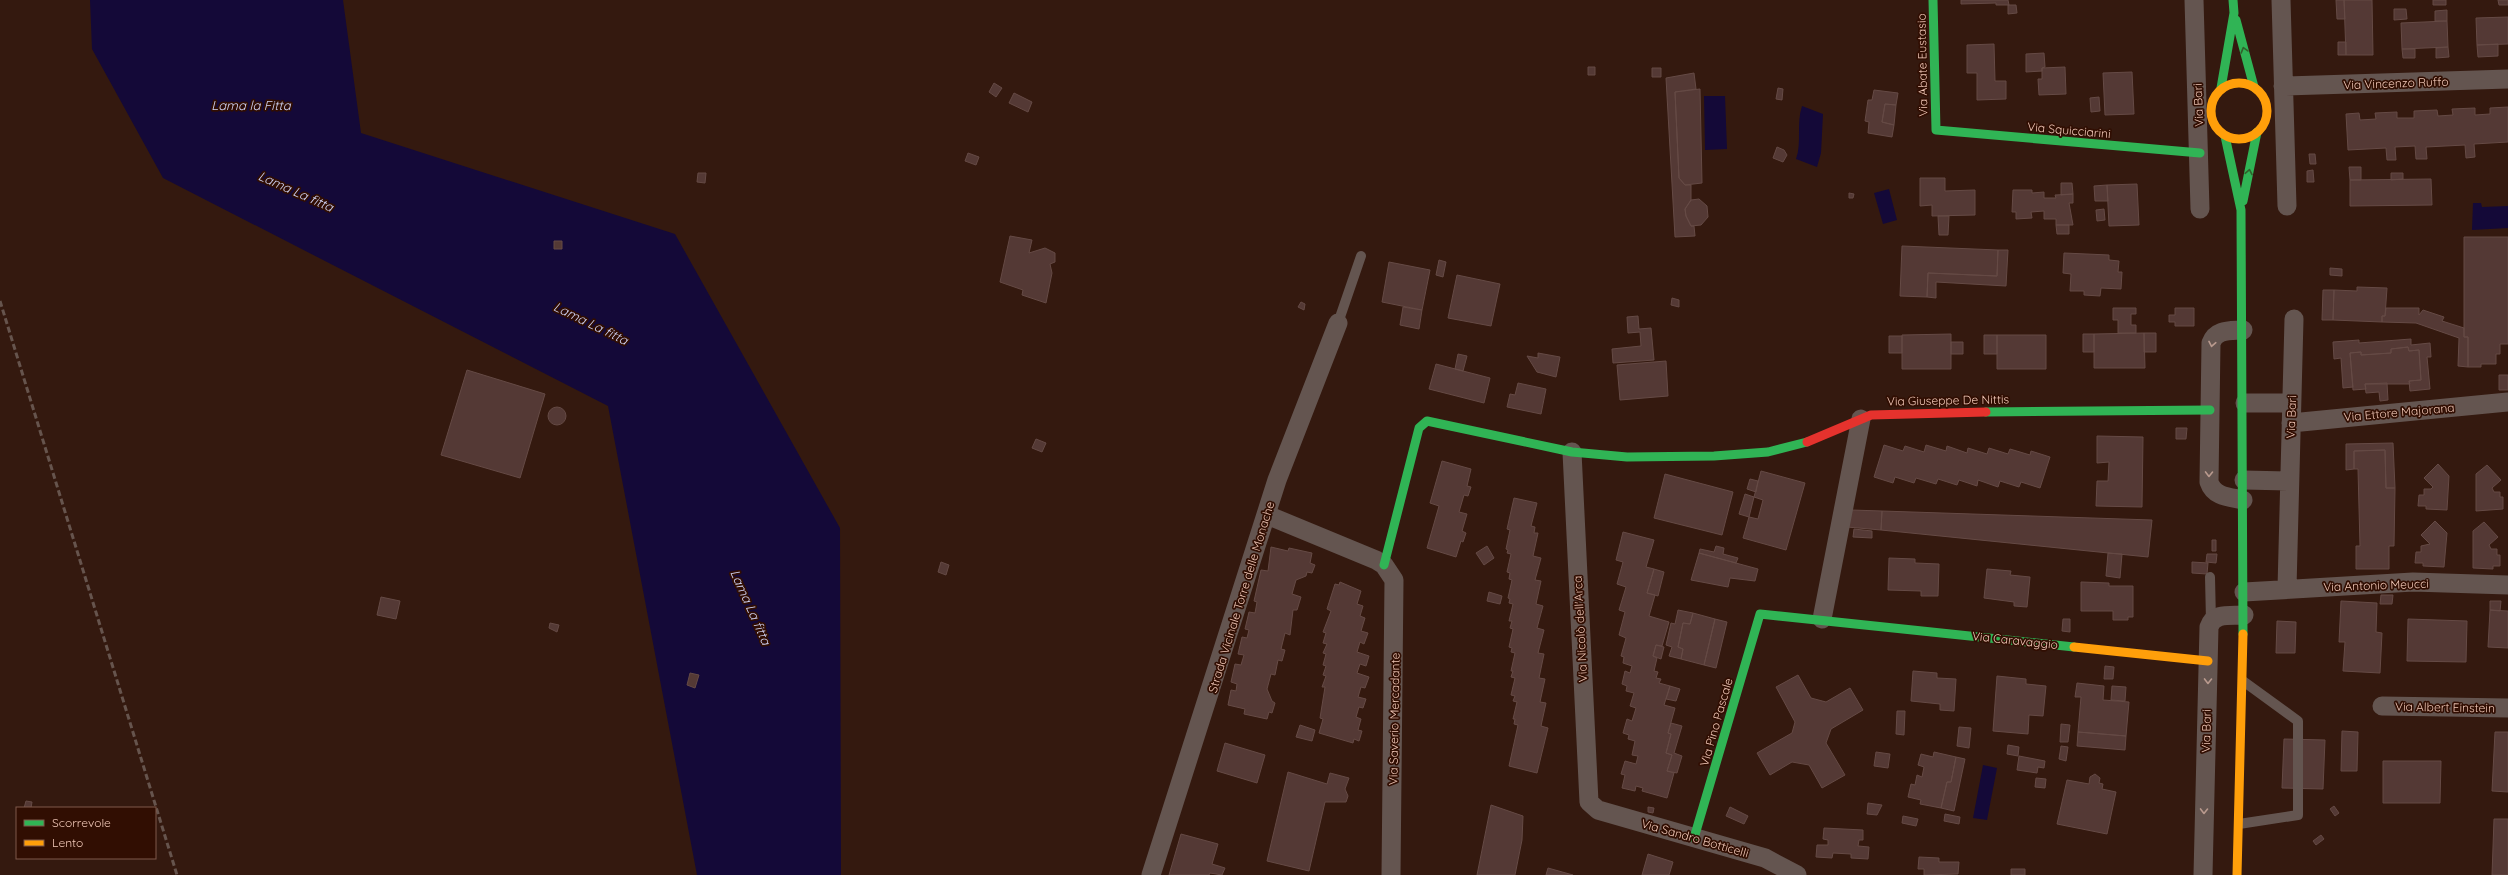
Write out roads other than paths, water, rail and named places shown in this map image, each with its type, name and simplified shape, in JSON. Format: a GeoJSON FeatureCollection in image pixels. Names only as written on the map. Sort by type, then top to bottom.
{"type":"FeatureCollection","features":[{"type":"Feature","properties":{"kind":"street","name":"Via Abate Eustasio"},"geometry":{"type":"LineString","coordinates":[[1933,0],[1936,130]]}},
{"type":"Feature","properties":{"kind":"street","name":"Via Bari"},"geometry":{"type":"LineString","coordinates":[[2194,0],[2204,113],[2200,153],[2200,210]]}},
{"type":"Feature","properties":{"kind":"street","name":"Via Bari"},"geometry":{"type":"LineString","coordinates":[[2233,0],[2234,13],[2254,87],[2276,110]]}},
{"type":"Feature","properties":{"kind":"street","name":"Via Bari"},"geometry":{"type":"LineString","coordinates":[[2281,0],[2283,86],[2276,110],[2287,206]]}},
{"type":"Feature","properties":{"kind":"street","name":"Via Bari"},"geometry":{"type":"LineString","coordinates":[[2221,88],[2234,13]]}},
{"type":"Feature","properties":{"kind":"street","name":"Via Vincenzo Ruffo"},"geometry":{"type":"LineString","coordinates":[[2283,86],[2508,79]]}},
{"type":"Feature","properties":{"kind":"street","name":"Via Bari"},"geometry":{"type":"LineString","coordinates":[[2204,113],[2221,88],[2238,82],[2254,87]]}},
{"type":"Feature","properties":{"kind":"street","name":"Via Bari"},"geometry":{"type":"LineString","coordinates":[[2241,210],[2257,132],[2264,122],[2276,110]]}},
{"type":"Feature","properties":{"kind":"street","name":"Via Bari"},"geometry":{"type":"LineString","coordinates":[[2204,113],[2217,130],[2225,136],[2241,210],[2245,403],[2243,500],[2244,615],[2237,875]]}},
{"type":"Feature","properties":{"kind":"street","name":"Via Squicciarini"},"geometry":{"type":"LineString","coordinates":[[1936,130],[2200,153]]}},
{"type":"Feature","properties":{"kind":"street"},"geometry":{"type":"LineString","coordinates":[[2225,136],[2241,139],[2257,132]]}},
{"type":"Feature","properties":{"kind":"street","name":"Via Bari"},"geometry":{"type":"LineString","coordinates":[[2287,588],[2294,318]]}},
{"type":"Feature","properties":{"kind":"street","name":"Strada Vicinale Torre delle Monache"},"geometry":{"type":"LineString","coordinates":[[1151,875],[1288,451],[1338,323]]}},
{"type":"Feature","properties":{"kind":"street"},"geometry":{"type":"LineString","coordinates":[[2243,500],[2217,493],[2212,489],[2209,482],[2213,339],[2220,332],[2244,330]]}},
{"type":"Feature","properties":{"kind":"street","name":"Via Ettore Majorana"},"geometry":{"type":"LineString","coordinates":[[2291,423],[2508,402]]}},
{"type":"Feature","properties":{"kind":"street"},"geometry":{"type":"LineString","coordinates":[[2245,403],[2291,403]]}},
{"type":"Feature","properties":{"kind":"street","name":"Via Giuseppe De Nittis"},"geometry":{"type":"LineString","coordinates":[[1572,452],[1628,457],[1736,456],[1768,452],[1825,436],[1861,420],[1884,413],[2210,410]]}},
{"type":"Feature","properties":{"kind":"street"},"geometry":{"type":"LineString","coordinates":[[1822,619],[1861,420]]}},
{"type":"Feature","properties":{"kind":"street"},"geometry":{"type":"LineString","coordinates":[[1267,514],[1384,565],[1390,531],[1419,428],[1422,424],[1432,421],[1572,452]]}},
{"type":"Feature","properties":{"kind":"street","name":"Via Nicolò dell'Arca"},"geometry":{"type":"LineString","coordinates":[[1572,452],[1588,796],[1591,805]]}},
{"type":"Feature","properties":{"kind":"street"},"geometry":{"type":"LineString","coordinates":[[2244,480],[2289,481]]}},
{"type":"Feature","properties":{"kind":"street","name":"Via Saverio Mercadante"},"geometry":{"type":"LineString","coordinates":[[1384,565],[1394,580],[1395,588],[1391,875]]}},
{"type":"Feature","properties":{"kind":"street","name":"Via Antonio Meucci"},"geometry":{"type":"LineString","coordinates":[[2244,592],[2287,588],[2413,582],[2508,586]]}},
{"type":"Feature","properties":{"kind":"street","name":"Via Caravaggio"},"geometry":{"type":"LineString","coordinates":[[1760,614],[1822,619],[2208,661]]}},
{"type":"Feature","properties":{"kind":"street","name":"Via Pino Pascale"},"geometry":{"type":"LineString","coordinates":[[1694,838],[1760,614]]}},
{"type":"Feature","properties":{"kind":"street"},"geometry":{"type":"LineString","coordinates":[[2211,621],[2217,617],[2244,615]]}},
{"type":"Feature","properties":{"kind":"street","name":"Via Bari"},"geometry":{"type":"LineString","coordinates":[[2203,875],[2208,661],[2211,621]]}},
{"type":"Feature","properties":{"kind":"street","name":"Via Albert Einstein"},"geometry":{"type":"LineString","coordinates":[[2382,706],[2508,708]]}},
{"type":"Feature","properties":{"kind":"street","name":"Via Sandro Botticelli"},"geometry":{"type":"LineString","coordinates":[[1591,805],[1598,810],[1765,858],[1797,875]]}},
{"type":"Feature","properties":{"kind":"lane"},"geometry":{"type":"LineString","coordinates":[[1338,323],[1361,256]]}},
{"type":"Feature","properties":{"kind":"lane"},"geometry":{"type":"LineString","coordinates":[[2210,577],[2211,621]]}},
{"type":"Feature","properties":{"kind":"lane"},"geometry":{"type":"LineString","coordinates":[[2238,824],[2298,814],[2298,721],[2242,681]]}},
{"type":"Feature","properties":{"kind":"water","name":"Lama la Fitta"},"geometry":{"type":"Polygon","coordinates":[[[90,0],[343,0],[361,133],[675,234],[840,528],[841,875],[697,875],[608,406],[163,178],[92,49],[90,0]]]}},
{"type":"Feature","properties":{"kind":"water"},"geometry":{"type":"Polygon","coordinates":[[[1704,96],[1725,96],[1727,149],[1705,150],[1704,96]]]}},
{"type":"Feature","properties":{"kind":"water"},"geometry":{"type":"Polygon","coordinates":[[[1802,106],[1823,114],[1821,153],[1817,167],[1796,159],[1799,146],[1799,119],[1802,106]]]}},
{"type":"Feature","properties":{"kind":"water"},"geometry":{"type":"Polygon","coordinates":[[[1889,189],[1897,220],[1883,224],[1874,193],[1889,189]]]}},
{"type":"Feature","properties":{"kind":"water"},"geometry":{"type":"Polygon","coordinates":[[[2473,203],[2481,203],[2482,207],[2508,206],[2508,228],[2472,230],[2473,203]]]}},
{"type":"Feature","properties":{"kind":"water"},"geometry":{"type":"Polygon","coordinates":[[[1983,765],[1997,768],[1987,820],[1973,818],[1983,765]]]}},
{"type":"Feature","properties":{"kind":"railway"},"geometry":{"type":"LineString","coordinates":[[0,301],[177,875]]}},
{"type":"Feature","properties":{"kind":"water label","name":"Lama La fitta"},"geometry":{"type":"Point","coordinates":[296,191]}},
{"type":"Feature","properties":{"kind":"water label","name":"Lama La fitta"},"geometry":{"type":"Point","coordinates":[591,323]}},
{"type":"Feature","properties":{"kind":"water label","name":"Lama La fitta"},"geometry":{"type":"Point","coordinates":[751,607]}}]}
